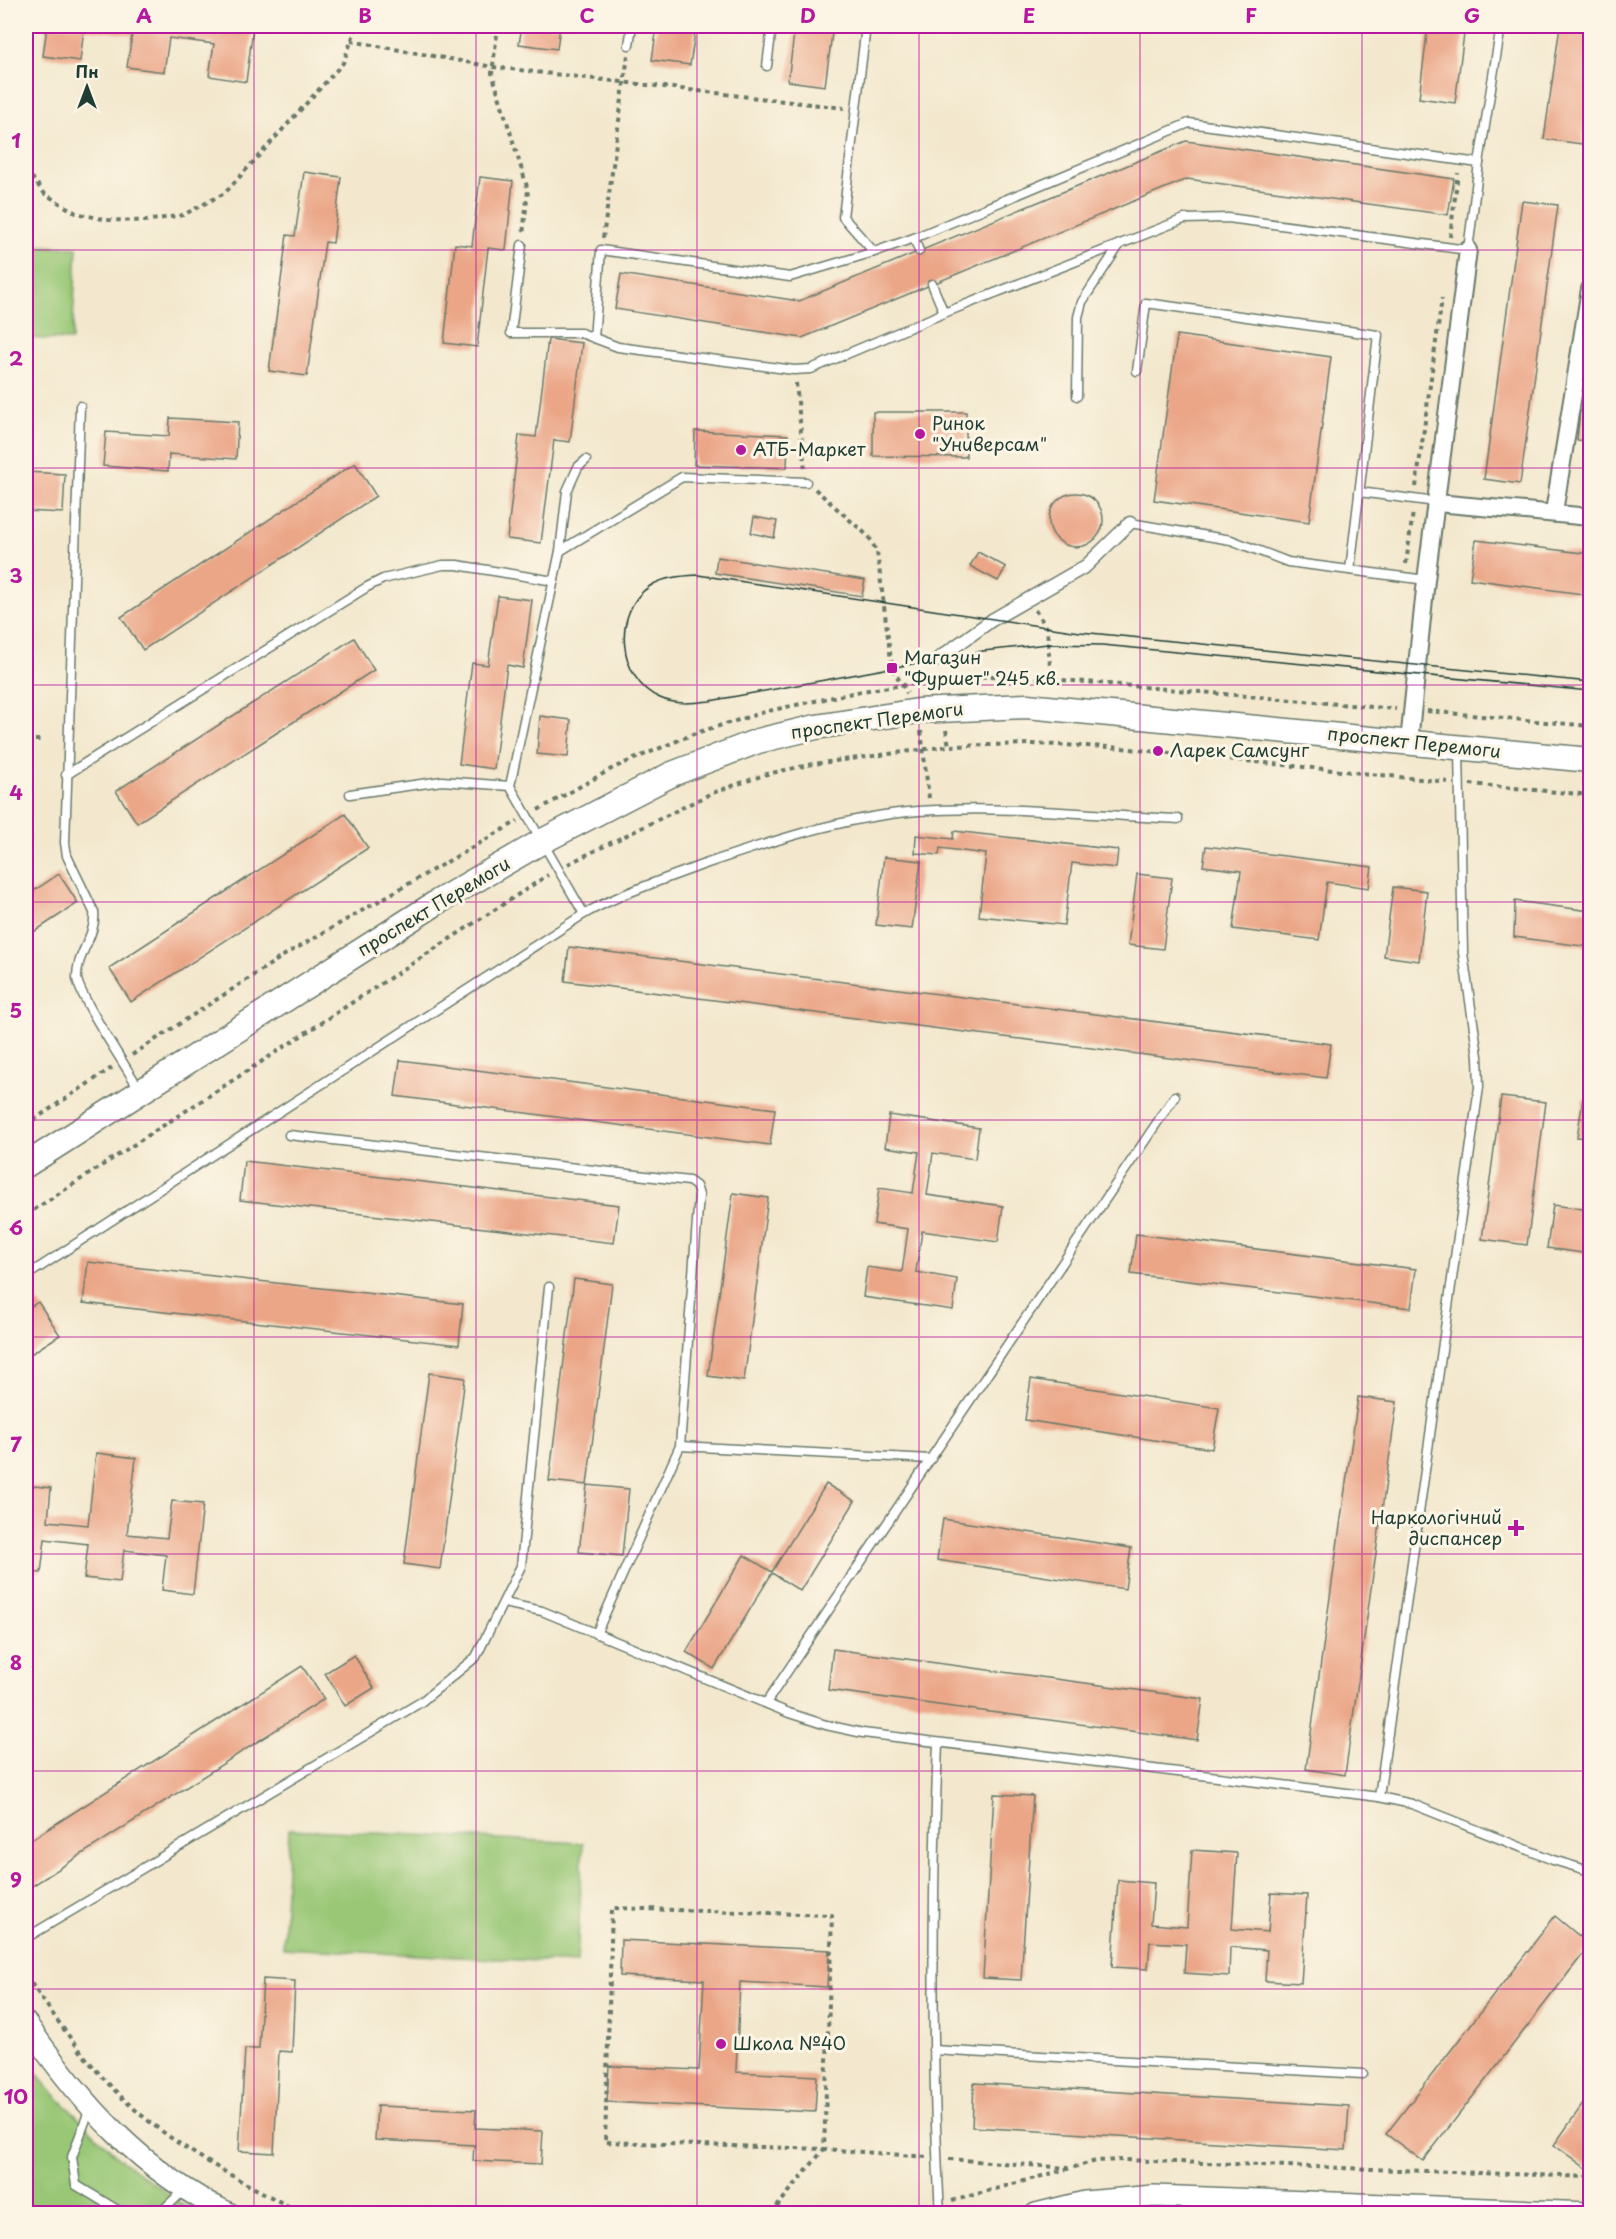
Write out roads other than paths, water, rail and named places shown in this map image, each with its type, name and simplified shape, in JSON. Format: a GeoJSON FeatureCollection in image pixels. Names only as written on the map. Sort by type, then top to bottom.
{"type":"FeatureCollection","features":[{"type":"Feature","properties":{"kind":"main road","name":"проспект Перемоги"},"geometry":{"type":"LineString","coordinates":[[26,1165],[140,1090],[436,903],[541,842],[672,774],[758,741],[816,727],[918,711],[981,706],[1067,708],[1590,760]]}},
{"type":"Feature","properties":{"kind":"street"},"geometry":{"type":"LineString","coordinates":[[1409,742],[1426,580],[1468,250]]}},
{"type":"Feature","properties":{"kind":"street"},"geometry":{"type":"LineString","coordinates":[[1554,512],[1584,377],[1590,289]]}},
{"type":"Feature","properties":{"kind":"street"},"geometry":{"type":"LineString","coordinates":[[1437,502],[1590,517]]}},
{"type":"Feature","properties":{"kind":"street"},"geometry":{"type":"LineString","coordinates":[[935,661],[992,621],[1086,566],[1130,523]]}},
{"type":"Feature","properties":{"kind":"street"},"geometry":{"type":"LineString","coordinates":[[26,2024],[76,2093],[121,2139],[187,2188],[230,2214]]}},
{"type":"Feature","properties":{"kind":"street"},"geometry":{"type":"LineString","coordinates":[[1036,2214],[1085,2202],[1154,2196],[1590,2213]]}},
{"type":"Feature","properties":{"kind":"lane"},"geometry":{"type":"LineString","coordinates":[[629,45],[632,26]]}},
{"type":"Feature","properties":{"kind":"lane"},"geometry":{"type":"LineString","coordinates":[[767,66],[772,26]]}},
{"type":"Feature","properties":{"kind":"lane"},"geometry":{"type":"LineString","coordinates":[[866,26],[843,217],[874,252]]}},
{"type":"Feature","properties":{"kind":"lane"},"geometry":{"type":"LineString","coordinates":[[522,245],[511,333],[555,331],[581,333],[618,347],[795,370],[828,364],[944,313],[1184,219],[1204,216],[1468,250],[1501,26]]}},
{"type":"Feature","properties":{"kind":"lane"},"geometry":{"type":"LineString","coordinates":[[594,338],[601,250],[790,277],[914,238],[1189,123],[1479,163]]}},
{"type":"Feature","properties":{"kind":"lane"},"geometry":{"type":"LineString","coordinates":[[914,238],[919,251]]}},
{"type":"Feature","properties":{"kind":"lane"},"geometry":{"type":"LineString","coordinates":[[1077,396],[1078,317],[1082,302],[1121,243]]}},
{"type":"Feature","properties":{"kind":"lane"},"geometry":{"type":"LineString","coordinates":[[932,284],[944,313]]}},
{"type":"Feature","properties":{"kind":"lane"},"geometry":{"type":"LineString","coordinates":[[1137,371],[1146,303],[1378,335],[1350,570]]}},
{"type":"Feature","properties":{"kind":"lane"},"geometry":{"type":"LineString","coordinates":[[80,406],[65,843],[67,856],[94,912],[95,921],[78,966],[79,987],[140,1090]]}},
{"type":"Feature","properties":{"kind":"lane"},"geometry":{"type":"LineString","coordinates":[[584,914],[510,786],[560,551],[567,491],[579,467],[586,460]]}},
{"type":"Feature","properties":{"kind":"lane"},"geometry":{"type":"LineString","coordinates":[[560,551],[682,477],[806,482]]}},
{"type":"Feature","properties":{"kind":"lane"},"geometry":{"type":"LineString","coordinates":[[1359,492],[1437,502]]}},
{"type":"Feature","properties":{"kind":"lane"},"geometry":{"type":"LineString","coordinates":[[1130,523],[1232,540],[1288,562],[1426,580]]}},
{"type":"Feature","properties":{"kind":"lane"},"geometry":{"type":"LineString","coordinates":[[66,775],[383,579],[443,565],[457,565],[554,581]]}},
{"type":"Feature","properties":{"kind":"lane"},"geometry":{"type":"LineString","coordinates":[[1379,1797],[1479,1087],[1478,1056],[1463,953],[1459,748]]}},
{"type":"Feature","properties":{"kind":"lane"},"geometry":{"type":"LineString","coordinates":[[350,794],[442,781],[510,786]]}},
{"type":"Feature","properties":{"kind":"lane"},"geometry":{"type":"LineString","coordinates":[[26,1276],[584,914],[636,889],[770,841],[836,825],[930,811],[1034,812],[1178,819]]}},
{"type":"Feature","properties":{"kind":"lane"},"geometry":{"type":"LineString","coordinates":[[766,1703],[1175,1096]]}},
{"type":"Feature","properties":{"kind":"lane"},"geometry":{"type":"LineString","coordinates":[[289,1135],[689,1181],[696,1186],[699,1195],[680,1446],[597,1634]]}},
{"type":"Feature","properties":{"kind":"lane"},"geometry":{"type":"LineString","coordinates":[[26,1938],[421,1702],[476,1657],[521,1566],[549,1287]]}},
{"type":"Feature","properties":{"kind":"lane"},"geometry":{"type":"LineString","coordinates":[[680,1446],[930,1459]]}},
{"type":"Feature","properties":{"kind":"lane"},"geometry":{"type":"LineString","coordinates":[[504,1603],[542,1611],[766,1703],[826,1725],[938,1743],[1379,1797],[1412,1804],[1552,1860],[1590,1871]]}},
{"type":"Feature","properties":{"kind":"lane"},"geometry":{"type":"LineString","coordinates":[[938,1743],[933,1893],[933,2050],[939,2209]]}},
{"type":"Feature","properties":{"kind":"lane"},"geometry":{"type":"LineString","coordinates":[[933,2050],[1363,2074]]}},
{"type":"Feature","properties":{"kind":"lane"},"geometry":{"type":"LineString","coordinates":[[90,2108],[72,2157],[76,2185],[124,2214]]}},
{"type":"Feature","properties":{"kind":"lane"},"geometry":{"type":"LineString","coordinates":[[159,2214],[187,2188]]}},
{"type":"Feature","properties":{"kind":"tram line"},"geometry":{"type":"LineString","coordinates":[[1590,682],[1080,632],[698,575],[667,579],[650,586],[629,612],[625,628],[628,662],[635,677],[646,689],[660,698],[678,703],[710,701],[983,651],[1048,644],[1102,645],[1590,691]]}},
{"type":"Feature","properties":{"kind":"place","name":"Ринок \"Универсам\""},"geometry":{"type":"Point","coordinates":[920,434]}},
{"type":"Feature","properties":{"kind":"place","name":"АТБ-Маркет"},"geometry":{"type":"Point","coordinates":[741,450]}},
{"type":"Feature","properties":{"kind":"place","name":"Магазин \"Фуршет\" 245 кв."},"geometry":{"type":"Point","coordinates":[892,668]}},
{"type":"Feature","properties":{"kind":"place","name":"Ларек Самсунг"},"geometry":{"type":"Point","coordinates":[1158,751]}},
{"type":"Feature","properties":{"kind":"place","name":"Наркологічний диспансер"},"geometry":{"type":"Point","coordinates":[1516,1528]}},
{"type":"Feature","properties":{"kind":"place","name":"Школа №40"},"geometry":{"type":"Point","coordinates":[721,2044]}}]}
